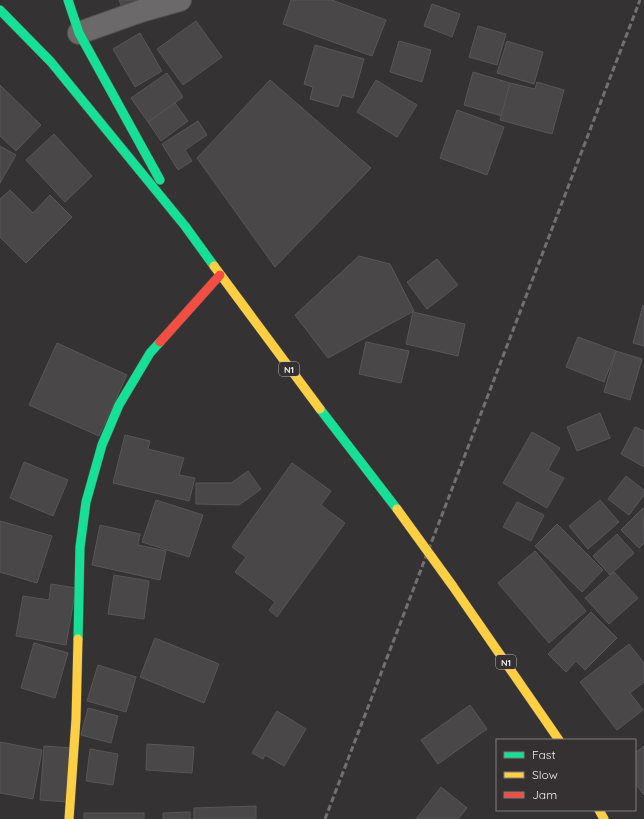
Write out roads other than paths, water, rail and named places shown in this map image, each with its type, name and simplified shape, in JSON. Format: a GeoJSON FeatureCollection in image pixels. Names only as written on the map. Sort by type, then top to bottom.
{"type":"FeatureCollection","features":[{"type":"Feature","properties":{"kind":"main road","name":"N1"},"geometry":{"type":"LineString","coordinates":[[68,0],[79,33],[185,226]]}},
{"type":"Feature","properties":{"kind":"main road","name":"N1"},"geometry":{"type":"LineString","coordinates":[[0,10],[51,62],[185,226],[280,356],[397,509],[452,585],[558,739]]}},
{"type":"Feature","properties":{"kind":"main road"},"geometry":{"type":"LineString","coordinates":[[69,819],[76,719],[80,546],[86,502],[102,445],[119,405],[150,353],[220,275]]}},
{"type":"Feature","properties":{"kind":"street"},"geometry":{"type":"LineString","coordinates":[[79,33],[141,11],[180,0]]}},
{"type":"Feature","properties":{"kind":"railway"},"geometry":{"type":"LineString","coordinates":[[325,819],[640,0]]}}]}
